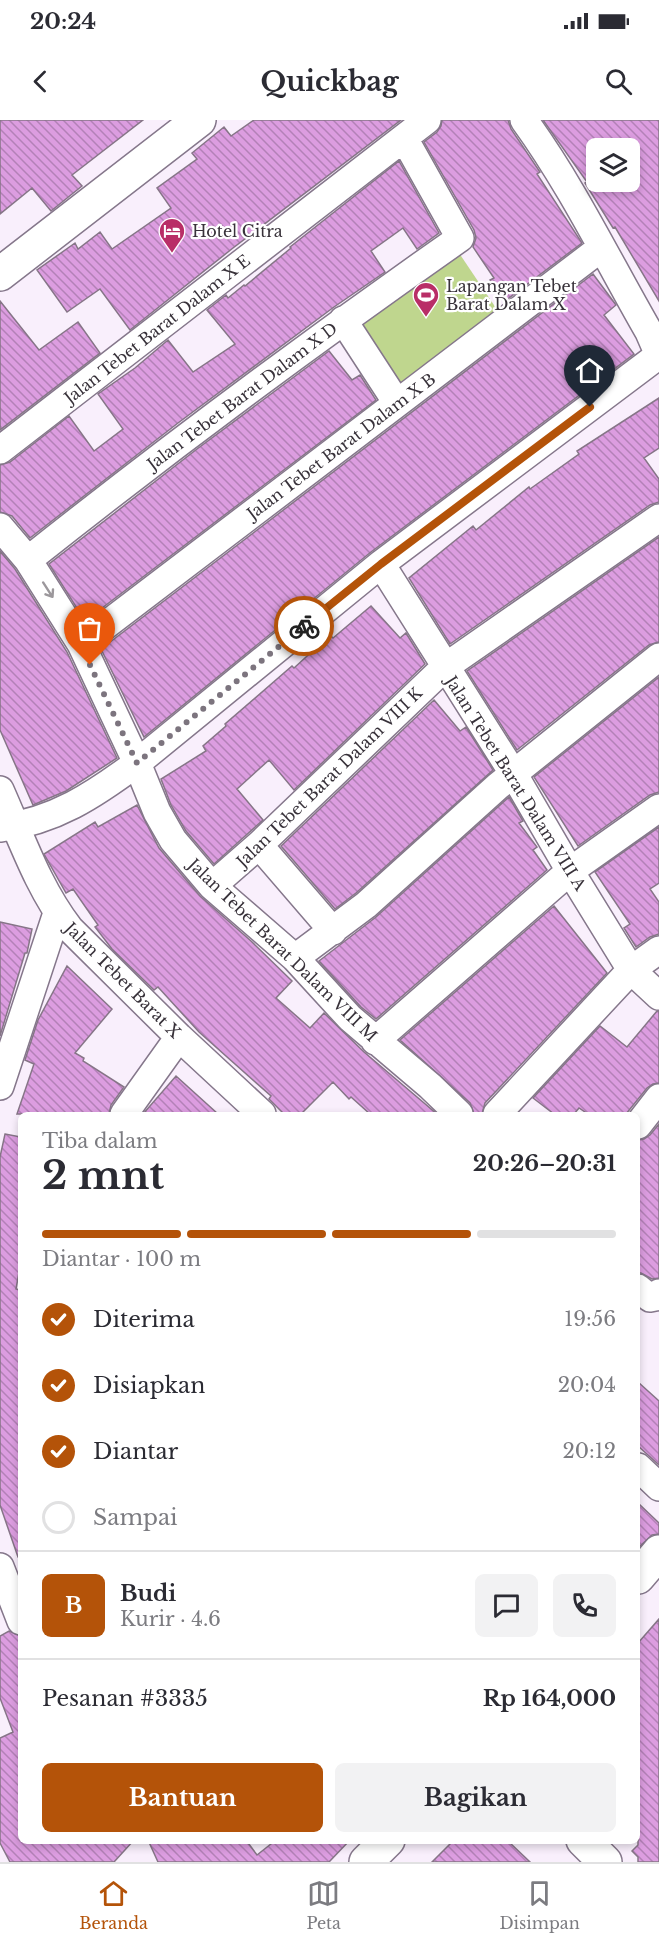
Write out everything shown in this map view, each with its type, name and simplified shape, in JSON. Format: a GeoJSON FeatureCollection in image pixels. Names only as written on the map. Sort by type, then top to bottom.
{"type":"FeatureCollection","features":[{"type":"Feature","properties":{"kind":"street"},"geometry":{"type":"LineString","coordinates":[[0,274],[199,120]]}},
{"type":"Feature","properties":{"kind":"street","name":"Jalan Tebet Barat Dalam X E"},"geometry":{"type":"LineString","coordinates":[[0,450],[427,120]]}},
{"type":"Feature","properties":{"kind":"street"},"geometry":{"type":"LineString","coordinates":[[7,827],[78,804],[137,763],[381,564],[659,355],[649,332],[566,184],[544,147],[524,120]]}},
{"type":"Feature","properties":{"kind":"street","name":"Jalan Tebet Barat Dalam X D"},"geometry":{"type":"LineString","coordinates":[[28,560],[170,448],[343,320],[460,238],[404,138]]}},
{"type":"Feature","properties":{"kind":"street","name":"Jalan Tebet Barat Dalam X B"},"geometry":{"type":"LineString","coordinates":[[81,644],[601,248]]}},
{"type":"Feature","properties":{"kind":"street"},"geometry":{"type":"LineString","coordinates":[[343,320],[398,403]]}},
{"type":"Feature","properties":{"kind":"street","name":"Jalan Tebet Barat Dalam VIII K"},"geometry":{"type":"LineString","coordinates":[[212,886],[259,845],[445,667],[659,518]]}},
{"type":"Feature","properties":{"kind":"street","name":"Jalan Tebet Barat Dalam VIII M"},"geometry":{"type":"LineString","coordinates":[[0,527],[28,560],[81,644],[137,763],[157,812],[173,840],[212,886],[295,958],[350,1018],[457,1112]]}},
{"type":"Feature","properties":{"kind":"street","name":"Jalan Tebet Barat Dalam VIII A"},"geometry":{"type":"LineString","coordinates":[[381,564],[513,773],[631,970],[659,996]]}},
{"type":"Feature","properties":{"kind":"street"},"geometry":{"type":"LineString","coordinates":[[295,958],[366,905],[513,773],[659,657]]}},
{"type":"Feature","properties":{"kind":"street","name":"Jalan Tebet Barat X"},"geometry":{"type":"LineString","coordinates":[[0,790],[7,827],[57,913],[70,929],[179,1037],[260,1112]]}},
{"type":"Feature","properties":{"kind":"street"},"geometry":{"type":"LineString","coordinates":[[375,1041],[570,871],[659,808]]}},
{"type":"Feature","properties":{"kind":"street"},"geometry":{"type":"LineString","coordinates":[[259,845],[333,931]]}},
{"type":"Feature","properties":{"kind":"street"},"geometry":{"type":"LineString","coordinates":[[0,1086],[57,913]]}},
{"type":"Feature","properties":{"kind":"street"},"geometry":{"type":"LineString","coordinates":[[499,1112],[631,970],[659,950]]}},
{"type":"Feature","properties":{"kind":"street"},"geometry":{"type":"LineString","coordinates":[[125,1112],[179,1037]]}},
{"type":"Feature","properties":{"kind":"street"},"geometry":{"type":"LineString","coordinates":[[640,1122],[659,1098]]}},
{"type":"Feature","properties":{"kind":"street"},"geometry":{"type":"LineString","coordinates":[[640,1469],[659,1487]]}},
{"type":"Feature","properties":{"kind":"street"},"geometry":{"type":"LineString","coordinates":[[640,1575],[659,1552]]}},
{"type":"Feature","properties":{"kind":"street"},"geometry":{"type":"LineString","coordinates":[[0,1567],[15,1616]]}},
{"type":"Feature","properties":{"kind":"street"},"geometry":{"type":"LineString","coordinates":[[366,1862],[384,1844]]}},
{"type":"Feature","properties":{"kind":"green space","name":"Lapangan Tebet Barat Dalam X"},"geometry":{"type":"Polygon","coordinates":[[[455,247],[500,314],[402,387],[351,323],[455,247]]]}},
{"type":"Feature","properties":{"kind":"building"},"geometry":{"type":"Polygon","coordinates":[[[0,120],[143,120],[72,175],[82,186],[51,211],[32,188],[0,214],[0,120]]]}},
{"type":"Feature","properties":{"kind":"building"},"geometry":{"type":"Polygon","coordinates":[[[254,120],[401,120],[130,330],[100,289],[67,312],[37,270],[75,243],[78,249],[100,232],[112,249],[171,208],[157,188],[197,159],[192,153],[224,127],[231,136],[254,120]]]}},
{"type":"Feature","properties":{"kind":"building"},"geometry":{"type":"Polygon","coordinates":[[[442,120],[508,120],[511,129],[540,172],[537,174],[582,243],[505,301],[490,280],[494,278],[473,247],[476,238],[474,230],[424,142],[437,132],[442,120]]]}},
{"type":"Feature","properties":{"kind":"building"},"geometry":{"type":"Polygon","coordinates":[[[543,120],[659,120],[659,301],[615,227],[613,228],[591,192],[640,192],[640,138],[586,138],[586,181],[543,120]]]}},
{"type":"Feature","properties":{"kind":"building"},"geometry":{"type":"Polygon","coordinates":[[[399,161],[439,233],[417,249],[403,228],[371,251],[385,272],[178,423],[30,538],[12,516],[0,512],[0,465],[10,462],[69,416],[94,451],[123,429],[98,394],[135,368],[168,340],[193,372],[235,344],[207,310],[226,295],[228,298],[245,286],[290,247],[399,161]]]}},
{"type":"Feature","properties":{"kind":"building"},"geometry":{"type":"Polygon","coordinates":[[[593,274],[616,305],[604,315],[634,354],[371,552],[144,737],[101,649],[593,274]]]}},
{"type":"Feature","properties":{"kind":"building"},"geometry":{"type":"Polygon","coordinates":[[[0,301],[39,350],[78,322],[100,353],[0,430],[0,301]]]}},
{"type":"Feature","properties":{"kind":"building"},"geometry":{"type":"Polygon","coordinates":[[[329,351],[352,380],[360,375],[376,400],[85,621],[49,564],[197,449],[329,351]]]}},
{"type":"Feature","properties":{"kind":"building"},"geometry":{"type":"Polygon","coordinates":[[[659,398],[659,448],[644,458],[659,479],[659,502],[650,505],[450,644],[409,578],[473,526],[476,530],[529,487],[530,489],[579,454],[577,451],[659,398]]]}},
{"type":"Feature","properties":{"kind":"building"},"geometry":{"type":"Polygon","coordinates":[[[659,537],[659,642],[649,645],[517,750],[467,671],[659,537]]]}},
{"type":"Feature","properties":{"kind":"building"},"geometry":{"type":"Polygon","coordinates":[[[0,551],[15,569],[67,652],[117,758],[66,791],[33,805],[0,730],[0,551]]]}},
{"type":"Feature","properties":{"kind":"building"},"geometry":{"type":"Polygon","coordinates":[[[371,606],[400,638],[406,633],[425,664],[294,790],[269,760],[237,789],[263,820],[214,864],[186,831],[171,805],[161,779],[206,751],[203,746],[226,726],[225,724],[292,666],[294,668],[330,635],[333,638],[371,606]]]}},
{"type":"Feature","properties":{"kind":"building"},"geometry":{"type":"Polygon","coordinates":[[[659,677],[659,792],[650,795],[578,846],[534,777],[659,677]]]}},
{"type":"Feature","properties":{"kind":"building"},"geometry":{"type":"Polygon","coordinates":[[[434,700],[460,731],[466,727],[493,770],[356,893],[335,909],[281,846],[434,700]]]}},
{"type":"Feature","properties":{"kind":"building"},"geometry":{"type":"Polygon","coordinates":[[[509,797],[523,821],[519,823],[537,847],[533,850],[547,870],[376,1019],[361,1007],[319,961],[376,917],[509,797]]]}},
{"type":"Feature","properties":{"kind":"building"},"geometry":{"type":"Polygon","coordinates":[[[137,805],[159,848],[200,896],[292,981],[276,998],[310,1028],[324,1013],[364,1052],[435,1112],[368,1112],[351,1097],[349,1099],[333,1082],[303,1112],[282,1112],[269,1099],[271,1096],[199,1032],[158,987],[154,990],[112,949],[95,927],[98,925],[73,889],[66,893],[44,854],[95,822],[98,827],[137,805]]]}},
{"type":"Feature","properties":{"kind":"building"},"geometry":{"type":"Polygon","coordinates":[[[659,827],[659,883],[650,889],[659,902],[659,934],[650,937],[636,947],[624,928],[630,924],[595,872],[659,827]]]}},
{"type":"Feature","properties":{"kind":"building"},"geometry":{"type":"Polygon","coordinates":[[[554,906],[607,973],[485,1103],[483,1112],[473,1112],[470,1103],[400,1040],[554,906]]]}},
{"type":"Feature","properties":{"kind":"building"},"geometry":{"type":"Polygon","coordinates":[[[0,922],[32,929],[27,953],[25,953],[0,1036],[0,922]]]}},
{"type":"Feature","properties":{"kind":"building"},"geometry":{"type":"Polygon","coordinates":[[[67,966],[112,1009],[75,1053],[84,1058],[83,1061],[124,1087],[111,1105],[109,1112],[18,1112],[17,1114],[34,1064],[25,1060],[38,1020],[67,966]]]}},
{"type":"Feature","properties":{"kind":"building"},"geometry":{"type":"Polygon","coordinates":[[[659,1011],[659,1083],[647,1088],[628,1112],[585,1112],[579,1108],[576,1112],[551,1112],[533,1098],[600,1026],[627,1047],[659,1011]]]}},
{"type":"Feature","properties":{"kind":"building"},"geometry":{"type":"Polygon","coordinates":[[[176,1076],[216,1112],[145,1112],[176,1076]]]}},
{"type":"Feature","properties":{"kind":"building"},"geometry":{"type":"Polygon","coordinates":[[[659,1124],[659,1278],[652,1279],[640,1273],[640,1140],[650,1135],[659,1124]]]}},
{"type":"Feature","properties":{"kind":"building"},"geometry":{"type":"Polygon","coordinates":[[[5,1134],[18,1136],[18,1278],[16,1289],[18,1289],[18,1557],[0,1505],[0,1157],[5,1134]]]}},
{"type":"Feature","properties":{"kind":"building"},"geometry":{"type":"Polygon","coordinates":[[[640,1384],[659,1401],[659,1465],[640,1448],[640,1384]]]}},
{"type":"Feature","properties":{"kind":"building"},"geometry":{"type":"Polygon","coordinates":[[[640,1505],[659,1523],[659,1534],[652,1535],[640,1546],[640,1505]]]}},
{"type":"Feature","properties":{"kind":"building"},"geometry":{"type":"Polygon","coordinates":[[[659,1619],[659,1862],[638,1862],[638,1857],[632,1851],[640,1844],[640,1641],[659,1619]]]}},
{"type":"Feature","properties":{"kind":"building"},"geometry":{"type":"Polygon","coordinates":[[[9,1631],[18,1635],[18,1844],[130,1844],[114,1862],[10,1862],[0,1843],[0,1738],[13,1732],[0,1698],[0,1636],[9,1631]]]}},
{"type":"Feature","properties":{"kind":"building"},"geometry":{"type":"Polygon","coordinates":[[[150,1844],[249,1844],[257,1855],[271,1844],[346,1844],[329,1862],[158,1862],[150,1844]]]}},
{"type":"Feature","properties":{"kind":"building"},"geometry":{"type":"Polygon","coordinates":[[[450,1844],[511,1844],[530,1862],[432,1862],[450,1844]]]}},
{"type":"Feature","properties":{"kind":"way so far"},"geometry":{"type":"LineString","coordinates":[[90,665],[137,763],[304,626]]}},
{"type":"Feature","properties":{"kind":"place","name":"Hotel Citra"},"geometry":{"type":"Point","coordinates":[172,254]}},
{"type":"Feature","properties":{"kind":"place","name":"Lapangan Tebet Barat Dalam X"},"geometry":{"type":"Point","coordinates":[426,318]}},
{"type":"Feature","properties":{"kind":"route"},"geometry":{"type":"LineString","coordinates":[[304,626],[381,564],[590,407]]}}]}
